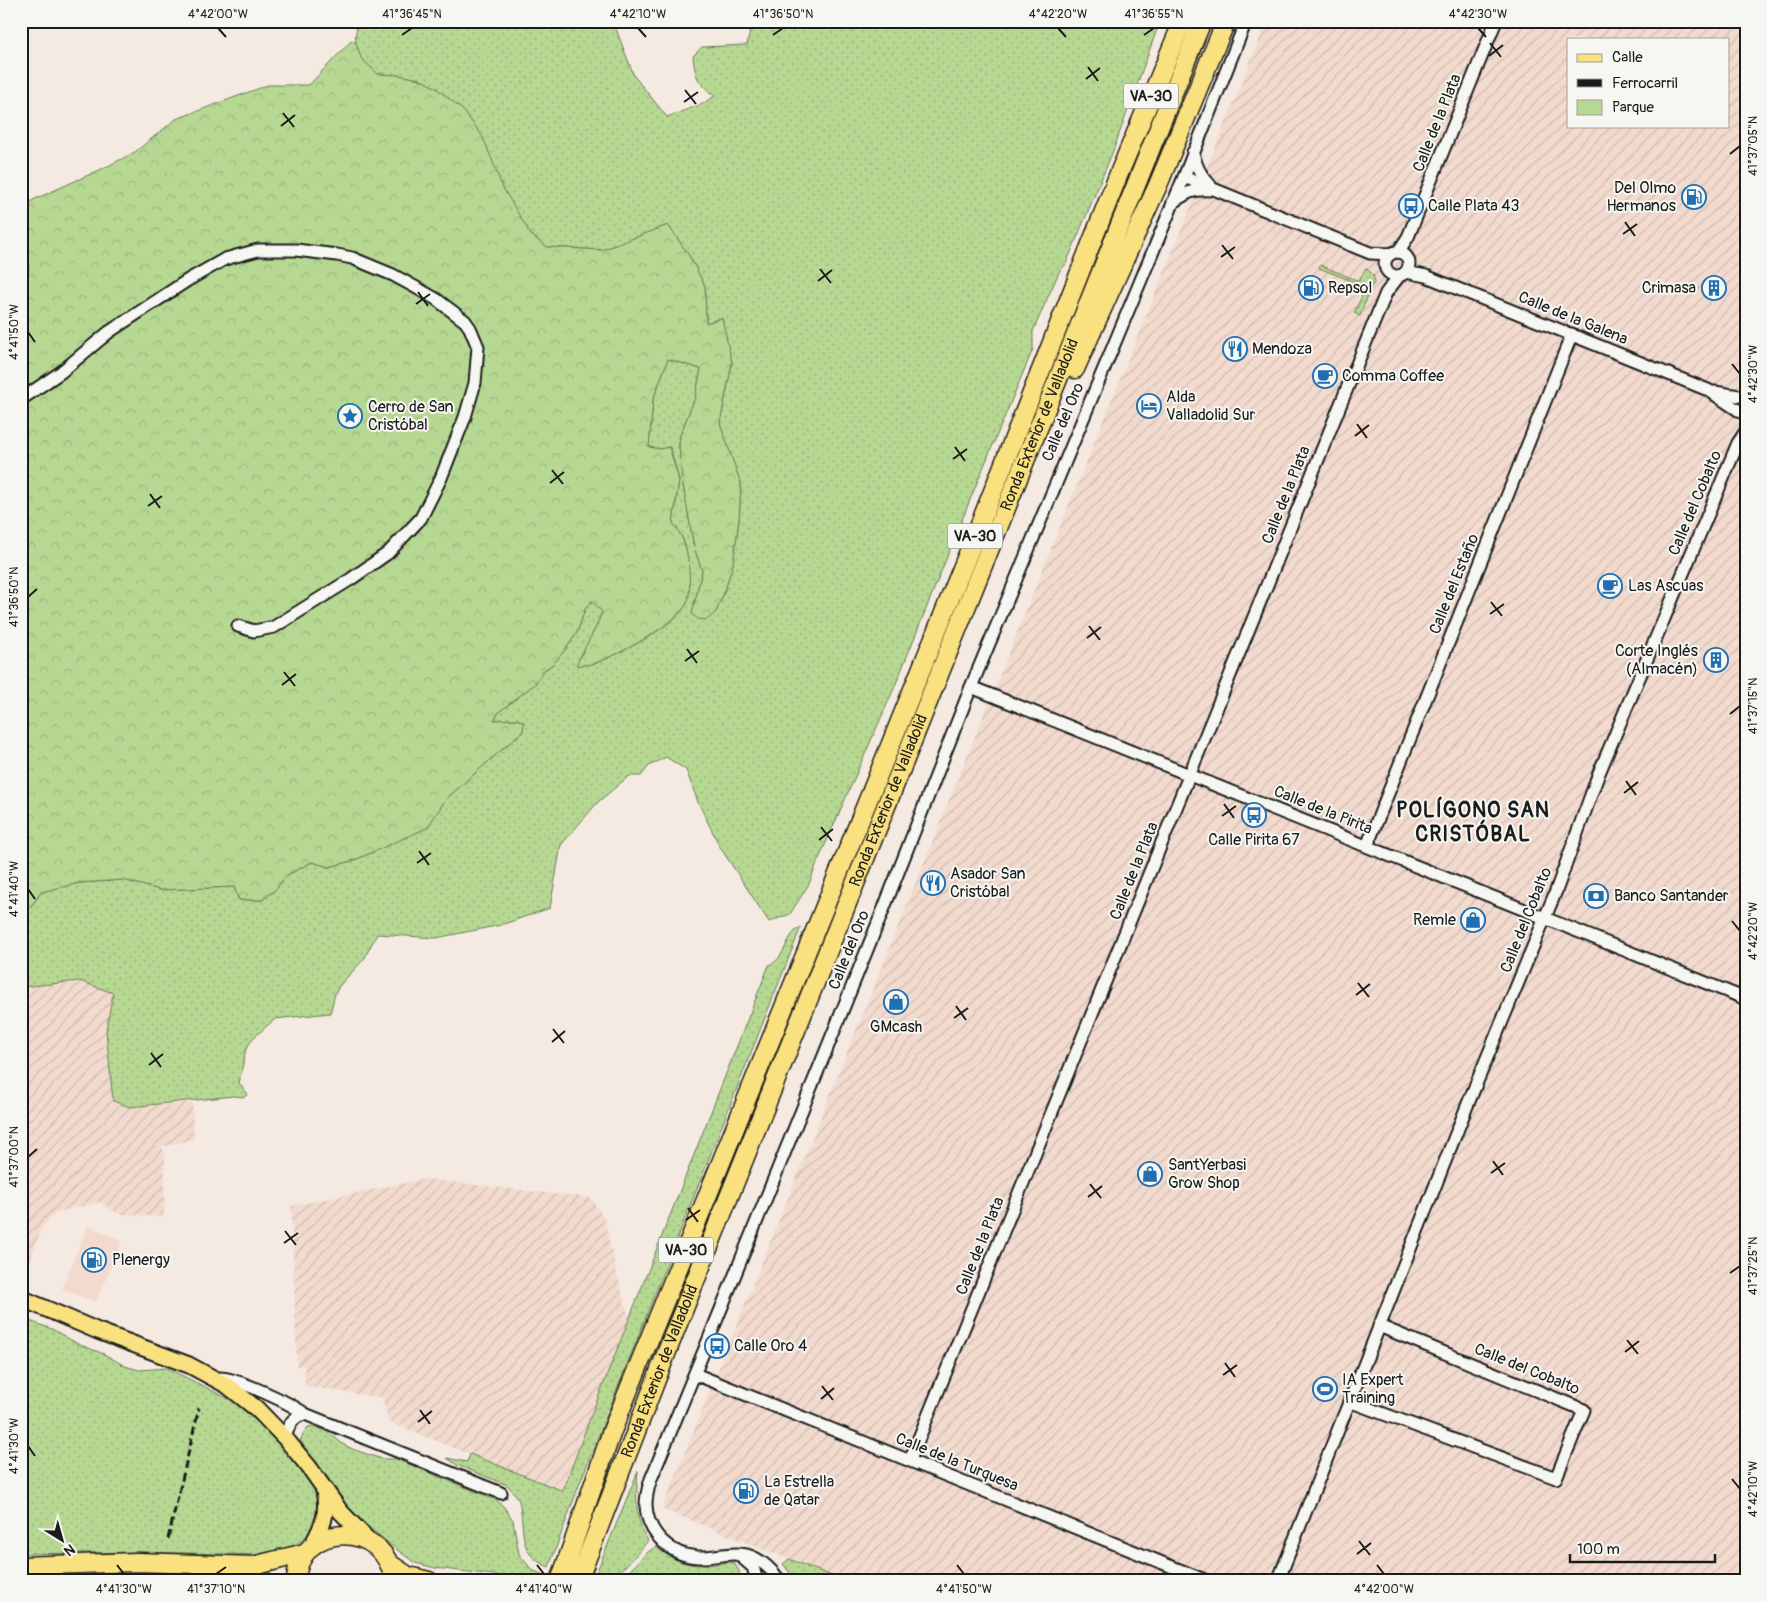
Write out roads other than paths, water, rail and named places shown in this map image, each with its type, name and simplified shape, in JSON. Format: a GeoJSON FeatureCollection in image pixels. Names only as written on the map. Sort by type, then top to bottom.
{"type":"FeatureCollection","features":[{"type":"Feature","properties":{"kind":"highway"},"geometry":{"type":"LineString","coordinates":[[1120,171],[1171,21]]}},
{"type":"Feature","properties":{"kind":"highway","name":"Ronda Exterior de Valladolid"},"geometry":{"type":"LineString","coordinates":[[560,1581],[612,1431],[973,543],[1120,171],[1183,21]]}},
{"type":"Feature","properties":{"kind":"highway","name":"Ronda Exterior de Valladolid"},"geometry":{"type":"LineString","coordinates":[[578,1581],[826,956],[1202,21]]}},
{"type":"Feature","properties":{"kind":"highway"},"geometry":{"type":"LineString","coordinates":[[1028,455],[1053,416],[1108,296],[1158,185],[1226,21]]}},
{"type":"Feature","properties":{"kind":"highway"},"geometry":{"type":"LineString","coordinates":[[21,1566],[137,1562],[254,1566],[308,1550],[321,1541],[337,1535],[358,1536],[369,1541],[383,1553],[392,1572],[429,1581]]}},
{"type":"Feature","properties":{"kind":"highway"},"geometry":{"type":"LineString","coordinates":[[296,1581],[300,1563],[308,1550]]}},
{"type":"Feature","properties":{"kind":"main road"},"geometry":{"type":"LineString","coordinates":[[21,1298],[98,1331],[189,1365],[242,1396],[286,1438],[309,1466],[340,1511],[369,1541]]}},
{"type":"Feature","properties":{"kind":"main road"},"geometry":{"type":"LineString","coordinates":[[308,1550],[323,1526],[326,1516],[324,1490]]}},
{"type":"Feature","properties":{"kind":"street","name":"Calle del Oro"},"geometry":{"type":"LineString","coordinates":[[780,1581],[762,1563],[748,1555],[736,1554],[700,1558],[685,1556],[670,1549],[654,1530],[648,1516],[647,1499],[651,1479],[880,917],[971,686],[1184,177],[1246,21]]}},
{"type":"Feature","properties":{"kind":"street","name":"Calle de la Plata"},"geometry":{"type":"LineString","coordinates":[[910,1460],[1191,774],[1496,21]]}},
{"type":"Feature","properties":{"kind":"street"},"geometry":{"type":"LineString","coordinates":[[1194,152],[1196,166],[1203,178],[1216,190]]}},
{"type":"Feature","properties":{"kind":"street"},"geometry":{"type":"LineString","coordinates":[[1184,177],[1398,264]]}},
{"type":"Feature","properties":{"kind":"street"},"geometry":{"type":"LineString","coordinates":[[1172,203],[1195,190],[1216,190]]}},
{"type":"Feature","properties":{"kind":"street"},"geometry":{"type":"LineString","coordinates":[[21,398],[61,372],[109,332],[188,280],[225,258],[258,250],[296,250],[336,254],[352,258],[393,275],[415,287],[436,299],[464,320],[470,328],[478,347],[475,383],[467,410],[441,478],[421,518],[395,547],[373,564],[274,627],[254,631],[238,626]]}},
{"type":"Feature","properties":{"kind":"street","name":"Calle de la Galena"},"geometry":{"type":"LineString","coordinates":[[1398,264],[1708,390],[1745,397]]}},
{"type":"Feature","properties":{"kind":"street","name":"Calle del Estaño"},"geometry":{"type":"LineString","coordinates":[[1367,846],[1572,334]]}},
{"type":"Feature","properties":{"kind":"street","name":"Calle de la Galena"},"geometry":{"type":"LineString","coordinates":[[1708,390],[1743,415]]}},
{"type":"Feature","properties":{"kind":"street","name":"Calle del Cobalto"},"geometry":{"type":"LineString","coordinates":[[1738,442],[1743,415],[1740,404],[1745,397]]}},
{"type":"Feature","properties":{"kind":"street","name":"Calle del Cobalto"},"geometry":{"type":"LineString","coordinates":[[1278,1581],[1467,1106],[1545,918],[1600,773],[1738,442],[1746,430]]}},
{"type":"Feature","properties":{"kind":"street","name":"Calle de la Pirita"},"geometry":{"type":"LineString","coordinates":[[971,686],[1746,999]]}},
{"type":"Feature","properties":{"kind":"street","name":"Calle del Cobalto"},"geometry":{"type":"LineString","coordinates":[[1349,1401],[1556,1478],[1584,1410],[1379,1326]]}},
{"type":"Feature","properties":{"kind":"street","name":"Calle de la Turquesa"},"geometry":{"type":"LineString","coordinates":[[695,1374],[1206,1581]]}},
{"type":"Feature","properties":{"kind":"street"},"geometry":{"type":"LineString","coordinates":[[213,1379],[223,1378],[235,1381],[290,1404],[305,1414],[501,1493]]}},
{"type":"Feature","properties":{"kind":"street"},"geometry":{"type":"LineString","coordinates":[[286,1438],[293,1418],[305,1414]]}},
{"type":"Feature","properties":{"kind":"street"},"geometry":{"type":"LineString","coordinates":[[736,1554],[744,1558],[753,1567],[756,1581]]}},
{"type":"Feature","properties":{"kind":"railway"},"geometry":{"type":"LineString","coordinates":[[168,1539],[199,1408]]}},
{"type":"Feature","properties":{"kind":"place","name":"Del Olmo Hermanos"},"geometry":{"type":"Point","coordinates":[1694,197]}},
{"type":"Feature","properties":{"kind":"place","name":"Calle Plata 43"},"geometry":{"type":"Point","coordinates":[1411,206]}},
{"type":"Feature","properties":{"kind":"place","name":"Repsol"},"geometry":{"type":"Point","coordinates":[1311,288]}},
{"type":"Feature","properties":{"kind":"place","name":"Crimasa"},"geometry":{"type":"Point","coordinates":[1714,288]}},
{"type":"Feature","properties":{"kind":"place","name":"Mendoza"},"geometry":{"type":"Point","coordinates":[1235,349]}},
{"type":"Feature","properties":{"kind":"place","name":"Comma Coffee"},"geometry":{"type":"Point","coordinates":[1325,376]}},
{"type":"Feature","properties":{"kind":"place","name":"Alda Valladolid Sur"},"geometry":{"type":"Point","coordinates":[1149,406]}},
{"type":"Feature","properties":{"kind":"place","name":"Cerro de San Cristóbal"},"geometry":{"type":"Point","coordinates":[350,416]}},
{"type":"Feature","properties":{"kind":"place","name":"Las Ascuas"},"geometry":{"type":"Point","coordinates":[1610,586]}},
{"type":"Feature","properties":{"kind":"place","name":"Corte Inglés (Almacén)"},"geometry":{"type":"Point","coordinates":[1716,660]}},
{"type":"Feature","properties":{"kind":"place","name":"Calle Pirita 67"},"geometry":{"type":"Point","coordinates":[1254,815]}},
{"type":"Feature","properties":{"kind":"place","name":"Asador San Cristóbal"},"geometry":{"type":"Point","coordinates":[933,883]}},
{"type":"Feature","properties":{"kind":"place","name":"Banco Santander"},"geometry":{"type":"Point","coordinates":[1596,896]}},
{"type":"Feature","properties":{"kind":"place","name":"Remle"},"geometry":{"type":"Point","coordinates":[1473,920]}},
{"type":"Feature","properties":{"kind":"place","name":"GMcash"},"geometry":{"type":"Point","coordinates":[896,1002]}},
{"type":"Feature","properties":{"kind":"place","name":"SantYerbasi Grow Shop"},"geometry":{"type":"Point","coordinates":[1150,1174]}},
{"type":"Feature","properties":{"kind":"place","name":"Plenergy"},"geometry":{"type":"Point","coordinates":[94,1260]}},
{"type":"Feature","properties":{"kind":"place","name":"Calle Oro 4"},"geometry":{"type":"Point","coordinates":[717,1346]}},
{"type":"Feature","properties":{"kind":"place","name":"IA Expert Training"},"geometry":{"type":"Point","coordinates":[1325,1389]}},
{"type":"Feature","properties":{"kind":"place","name":"La Estrella de Qatar"},"geometry":{"type":"Point","coordinates":[746,1491]}},
{"type":"Feature","properties":{"kind":"district","name":"POLÍGONO SAN CRISTÓBAL"},"geometry":{"type":"Point","coordinates":[1473,822]}}]}
